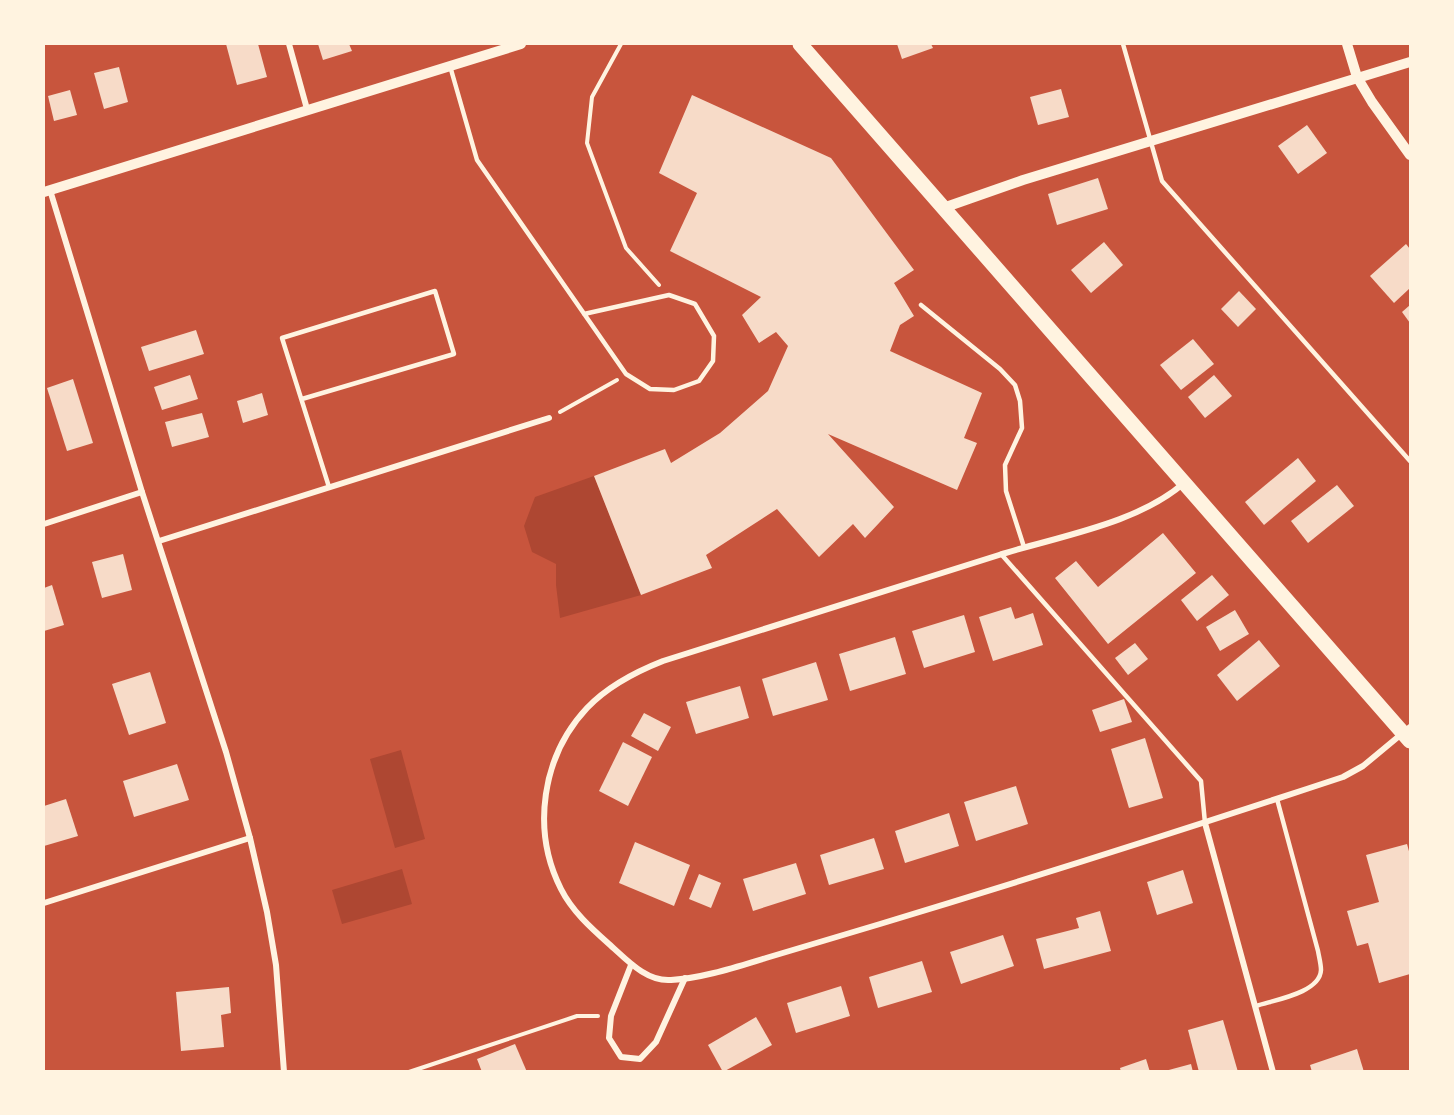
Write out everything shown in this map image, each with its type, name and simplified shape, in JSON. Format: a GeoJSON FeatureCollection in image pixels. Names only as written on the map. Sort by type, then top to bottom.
{"type":"FeatureCollection","features":[{"type":"Feature","properties":{"kind":"main road"},"geometry":{"type":"LineString","coordinates":[[800,44],[1408,734]]}},
{"type":"Feature","properties":{"kind":"street"},"geometry":{"type":"LineString","coordinates":[[289,44],[307,110]]}},
{"type":"Feature","properties":{"kind":"street"},"geometry":{"type":"LineString","coordinates":[[284,1071],[276,965],[267,912],[250,838],[226,752],[47,191],[522,44]]}},
{"type":"Feature","properties":{"kind":"street"},"geometry":{"type":"LineString","coordinates":[[1347,44],[1357,77],[1372,102],[1410,154]]}},
{"type":"Feature","properties":{"kind":"street"},"geometry":{"type":"LineString","coordinates":[[943,208],[1023,180],[1410,62]]}},
{"type":"Feature","properties":{"kind":"street"},"geometry":{"type":"LineString","coordinates":[[159,541],[549,418]]}},
{"type":"Feature","properties":{"kind":"street"},"geometry":{"type":"LineString","coordinates":[[1184,482],[1157,503],[1134,514],[663,661],[627,677],[602,694],[569,730],[559,748],[546,785],[544,826],[550,862],[561,890],[584,921],[631,965],[655,978],[669,981],[742,965],[1079,864],[1343,777],[1363,766],[1408,734]]}},
{"type":"Feature","properties":{"kind":"street"},"geometry":{"type":"LineString","coordinates":[[44,524],[142,492]]}},
{"type":"Feature","properties":{"kind":"street"},"geometry":{"type":"LineString","coordinates":[[1205,823],[1273,1071]]}},
{"type":"Feature","properties":{"kind":"street"},"geometry":{"type":"LineString","coordinates":[[44,903],[250,838]]}},
{"type":"Feature","properties":{"kind":"street"},"geometry":{"type":"LineString","coordinates":[[631,965],[611,1016],[609,1038],[621,1057],[640,1059],[656,1042],[685,978]]}},
{"type":"Feature","properties":{"kind":"lane"},"geometry":{"type":"LineString","coordinates":[[1123,44],[1162,182],[1410,461]]}},
{"type":"Feature","properties":{"kind":"lane"},"geometry":{"type":"LineString","coordinates":[[450,66],[477,160],[584,314],[626,374],[650,389],[674,390],[699,381],[713,361],[714,336],[695,304],[669,296],[584,314]]}},
{"type":"Feature","properties":{"kind":"lane"},"geometry":{"type":"LineString","coordinates":[[302,399],[454,354],[435,291],[282,338],[329,487]]}},
{"type":"Feature","properties":{"kind":"lane"},"geometry":{"type":"LineString","coordinates":[[921,305],[1000,369],[1015,385],[1020,401],[1022,428],[1005,465],[1006,491],[1024,547]]}},
{"type":"Feature","properties":{"kind":"lane"},"geometry":{"type":"LineString","coordinates":[[1000,554],[1201,781],[1205,823]]}},
{"type":"Feature","properties":{"kind":"lane"},"geometry":{"type":"LineString","coordinates":[[1256,1006],[1306,990],[1317,981],[1321,971],[1318,951],[1277,799]]}},
{"type":"Feature","properties":{"kind":"path"},"geometry":{"type":"LineString","coordinates":[[621,44],[592,98],[587,143],[626,248],[669,296]]}},
{"type":"Feature","properties":{"kind":"path"},"geometry":{"type":"LineString","coordinates":[[549,418],[626,374]]}},
{"type":"Feature","properties":{"kind":"path"},"geometry":{"type":"LineString","coordinates":[[409,1071],[577,1016],[611,1016]]}},
{"type":"Feature","properties":{"kind":"shaded area"},"geometry":{"type":"Polygon","coordinates":[[[594,476],[641,595],[560,618],[556,564],[532,552],[524,526],[535,497],[594,476]]]}},
{"type":"Feature","properties":{"kind":"shaded area"},"geometry":{"type":"Polygon","coordinates":[[[401,750],[425,839],[395,848],[370,759],[401,750]]]}},
{"type":"Feature","properties":{"kind":"shaded area"},"geometry":{"type":"Polygon","coordinates":[[[402,869],[412,904],[342,924],[332,890],[402,869]]]}},
{"type":"Feature","properties":{"kind":"building"},"geometry":{"type":"Polygon","coordinates":[[[226,44],[258,44],[267,77],[237,85],[226,44]]]}},
{"type":"Feature","properties":{"kind":"building"},"geometry":{"type":"Polygon","coordinates":[[[318,44],[349,44],[352,51],[323,60],[318,44]]]}},
{"type":"Feature","properties":{"kind":"building"},"geometry":{"type":"Polygon","coordinates":[[[897,44],[931,44],[933,48],[902,59],[897,44]]]}},
{"type":"Feature","properties":{"kind":"building"},"geometry":{"type":"Polygon","coordinates":[[[119,67],[128,102],[104,109],[94,73],[119,67]]]}},
{"type":"Feature","properties":{"kind":"building"},"geometry":{"type":"Polygon","coordinates":[[[1061,89],[1069,117],[1038,125],[1030,97],[1061,89]]]}},
{"type":"Feature","properties":{"kind":"building"},"geometry":{"type":"Polygon","coordinates":[[[70,90],[77,115],[54,121],[48,96],[70,90]]]}},
{"type":"Feature","properties":{"kind":"building"},"geometry":{"type":"Polygon","coordinates":[[[692,95],[831,158],[914,270],[894,283],[914,316],[900,325],[890,351],[982,393],[964,438],[977,443],[957,490],[828,434],[894,507],[865,538],[853,524],[819,557],[777,509],[706,555],[712,568],[641,595],[594,476],[665,449],[671,463],[720,433],[768,391],[788,346],[776,332],[759,343],[742,315],[761,297],[670,251],[697,193],[659,173],[692,95]]]}},
{"type":"Feature","properties":{"kind":"building"},"geometry":{"type":"Polygon","coordinates":[[[1307,125],[1327,153],[1298,174],[1278,146],[1307,125]]]}},
{"type":"Feature","properties":{"kind":"building"},"geometry":{"type":"Polygon","coordinates":[[[1098,178],[1108,209],[1057,225],[1048,194],[1098,178]]]}},
{"type":"Feature","properties":{"kind":"building"},"geometry":{"type":"Polygon","coordinates":[[[1104,242],[1123,265],[1091,293],[1071,270],[1104,242]]]}},
{"type":"Feature","properties":{"kind":"building"},"geometry":{"type":"Polygon","coordinates":[[[1406,244],[1410,249],[1410,288],[1394,303],[1370,276],[1406,244]]]}},
{"type":"Feature","properties":{"kind":"building"},"geometry":{"type":"Polygon","coordinates":[[[1239,291],[1256,309],[1238,327],[1221,309],[1239,291]]]}},
{"type":"Feature","properties":{"kind":"building"},"geometry":{"type":"Polygon","coordinates":[[[1410,305],[1410,323],[1402,312],[1410,305]]]}},
{"type":"Feature","properties":{"kind":"building"},"geometry":{"type":"Polygon","coordinates":[[[196,330],[204,354],[149,371],[141,347],[196,330]]]}},
{"type":"Feature","properties":{"kind":"building"},"geometry":{"type":"Polygon","coordinates":[[[1193,339],[1214,364],[1181,390],[1160,365],[1193,339]]]}},
{"type":"Feature","properties":{"kind":"building"},"geometry":{"type":"Polygon","coordinates":[[[190,375],[198,399],[162,410],[154,387],[190,375]]]}},
{"type":"Feature","properties":{"kind":"building"},"geometry":{"type":"Polygon","coordinates":[[[1214,375],[1232,396],[1205,418],[1188,397],[1214,375]]]}},
{"type":"Feature","properties":{"kind":"building"},"geometry":{"type":"Polygon","coordinates":[[[73,379],[93,443],[67,451],[47,388],[73,379]]]}},
{"type":"Feature","properties":{"kind":"building"},"geometry":{"type":"Polygon","coordinates":[[[262,393],[268,415],[243,423],[237,401],[262,393]]]}},
{"type":"Feature","properties":{"kind":"building"},"geometry":{"type":"Polygon","coordinates":[[[202,413],[209,437],[172,447],[165,422],[202,413]]]}},
{"type":"Feature","properties":{"kind":"building"},"geometry":{"type":"Polygon","coordinates":[[[1298,458],[1316,481],[1264,525],[1245,502],[1298,458]]]}},
{"type":"Feature","properties":{"kind":"building"},"geometry":{"type":"Polygon","coordinates":[[[1337,485],[1354,506],[1308,543],[1291,521],[1337,485]]]}},
{"type":"Feature","properties":{"kind":"building"},"geometry":{"type":"Polygon","coordinates":[[[1163,533],[1196,573],[1108,644],[1055,578],[1076,561],[1098,587],[1163,533]]]}},
{"type":"Feature","properties":{"kind":"building"},"geometry":{"type":"Polygon","coordinates":[[[123,554],[132,590],[102,598],[92,562],[123,554]]]}},
{"type":"Feature","properties":{"kind":"building"},"geometry":{"type":"Polygon","coordinates":[[[1212,575],[1229,595],[1197,621],[1181,600],[1212,575]]]}},
{"type":"Feature","properties":{"kind":"building"},"geometry":{"type":"Polygon","coordinates":[[[52,585],[64,625],[44,631],[44,588],[52,585]]]}},
{"type":"Feature","properties":{"kind":"building"},"geometry":{"type":"Polygon","coordinates":[[[1011,607],[1015,619],[1033,613],[1043,645],[993,661],[979,617],[1011,607]]]}},
{"type":"Feature","properties":{"kind":"building"},"geometry":{"type":"Polygon","coordinates":[[[1235,610],[1249,634],[1220,651],[1206,627],[1235,610]]]}},
{"type":"Feature","properties":{"kind":"building"},"geometry":{"type":"Polygon","coordinates":[[[964,615],[975,652],[924,668],[912,631],[964,615]]]}},
{"type":"Feature","properties":{"kind":"building"},"geometry":{"type":"Polygon","coordinates":[[[895,637],[906,674],[850,691],[839,654],[895,637]]]}},
{"type":"Feature","properties":{"kind":"building"},"geometry":{"type":"Polygon","coordinates":[[[1259,640],[1280,666],[1237,701],[1217,675],[1259,640]]]}},
{"type":"Feature","properties":{"kind":"building"},"geometry":{"type":"Polygon","coordinates":[[[1135,643],[1148,659],[1128,675],[1115,658],[1135,643]]]}},
{"type":"Feature","properties":{"kind":"building"},"geometry":{"type":"Polygon","coordinates":[[[816,662],[828,700],[773,716],[762,679],[816,662]]]}},
{"type":"Feature","properties":{"kind":"building"},"geometry":{"type":"Polygon","coordinates":[[[150,672],[166,723],[129,735],[112,684],[150,672]]]}},
{"type":"Feature","properties":{"kind":"building"},"geometry":{"type":"Polygon","coordinates":[[[740,686],[749,718],[696,734],[686,702],[740,686]]]}},
{"type":"Feature","properties":{"kind":"building"},"geometry":{"type":"Polygon","coordinates":[[[1124,699],[1132,722],[1100,732],[1092,710],[1124,699]]]}},
{"type":"Feature","properties":{"kind":"building"},"geometry":{"type":"Polygon","coordinates":[[[644,713],[671,727],[658,751],[631,736],[644,713]]]}},
{"type":"Feature","properties":{"kind":"building"},"geometry":{"type":"Polygon","coordinates":[[[1145,738],[1163,798],[1129,808],[1111,749],[1145,738]]]}},
{"type":"Feature","properties":{"kind":"building"},"geometry":{"type":"Polygon","coordinates":[[[623,742],[652,757],[628,806],[599,791],[623,742]]]}},
{"type":"Feature","properties":{"kind":"building"},"geometry":{"type":"Polygon","coordinates":[[[177,764],[189,800],[134,817],[123,781],[177,764]]]}},
{"type":"Feature","properties":{"kind":"building"},"geometry":{"type":"Polygon","coordinates":[[[1016,786],[1028,824],[976,841],[964,802],[1016,786]]]}},
{"type":"Feature","properties":{"kind":"building"},"geometry":{"type":"Polygon","coordinates":[[[66,799],[78,836],[44,846],[44,806],[66,799]]]}},
{"type":"Feature","properties":{"kind":"building"},"geometry":{"type":"Polygon","coordinates":[[[949,813],[959,846],[905,863],[895,831],[949,813]]]}},
{"type":"Feature","properties":{"kind":"building"},"geometry":{"type":"Polygon","coordinates":[[[874,838],[884,869],[829,885],[820,855],[874,838]]]}},
{"type":"Feature","properties":{"kind":"building"},"geometry":{"type":"Polygon","coordinates":[[[635,842],[690,865],[674,906],[619,883],[635,842]]]}},
{"type":"Feature","properties":{"kind":"building"},"geometry":{"type":"Polygon","coordinates":[[[1407,844],[1410,855],[1410,974],[1379,983],[1368,943],[1357,946],[1347,911],[1379,902],[1366,855],[1407,844]]]}},
{"type":"Feature","properties":{"kind":"building"},"geometry":{"type":"Polygon","coordinates":[[[796,863],[806,894],[753,911],[743,879],[796,863]]]}},
{"type":"Feature","properties":{"kind":"building"},"geometry":{"type":"Polygon","coordinates":[[[1183,870],[1193,903],[1157,915],[1147,882],[1183,870]]]}},
{"type":"Feature","properties":{"kind":"building"},"geometry":{"type":"Polygon","coordinates":[[[699,874],[721,883],[711,908],[689,899],[699,874]]]}},
{"type":"Feature","properties":{"kind":"building"},"geometry":{"type":"Polygon","coordinates":[[[1100,911],[1111,951],[1044,969],[1036,939],[1079,928],[1076,918],[1100,911]]]}},
{"type":"Feature","properties":{"kind":"building"},"geometry":{"type":"Polygon","coordinates":[[[1003,935],[1014,966],[961,984],[950,952],[1003,935]]]}},
{"type":"Feature","properties":{"kind":"building"},"geometry":{"type":"Polygon","coordinates":[[[922,961],[932,992],[878,1008],[869,977],[922,961]]]}},
{"type":"Feature","properties":{"kind":"building"},"geometry":{"type":"Polygon","coordinates":[[[841,986],[850,1016],[796,1033],[787,1003],[841,986]]]}},
{"type":"Feature","properties":{"kind":"building"},"geometry":{"type":"Polygon","coordinates":[[[229,987],[231,1013],[221,1015],[224,1047],[181,1051],[176,992],[229,987]]]}},
{"type":"Feature","properties":{"kind":"building"},"geometry":{"type":"Polygon","coordinates":[[[756,1017],[772,1045],[723,1072],[708,1045],[756,1017]]]}},
{"type":"Feature","properties":{"kind":"building"},"geometry":{"type":"Polygon","coordinates":[[[1223,1020],[1238,1072],[1199,1072],[1188,1030],[1223,1020]]]}},
{"type":"Feature","properties":{"kind":"building"},"geometry":{"type":"Polygon","coordinates":[[[515,1044],[527,1072],[482,1072],[477,1059],[515,1044]]]}},
{"type":"Feature","properties":{"kind":"building"},"geometry":{"type":"Polygon","coordinates":[[[1357,1049],[1364,1072],[1312,1072],[1310,1065],[1357,1049]]]}},
{"type":"Feature","properties":{"kind":"building"},"geometry":{"type":"Polygon","coordinates":[[[1146,1059],[1150,1072],[1121,1072],[1120,1068],[1146,1059]]]}},
{"type":"Feature","properties":{"kind":"building"},"geometry":{"type":"Polygon","coordinates":[[[1191,1064],[1193,1072],[1165,1072],[1165,1071],[1191,1064]]]}}]}
